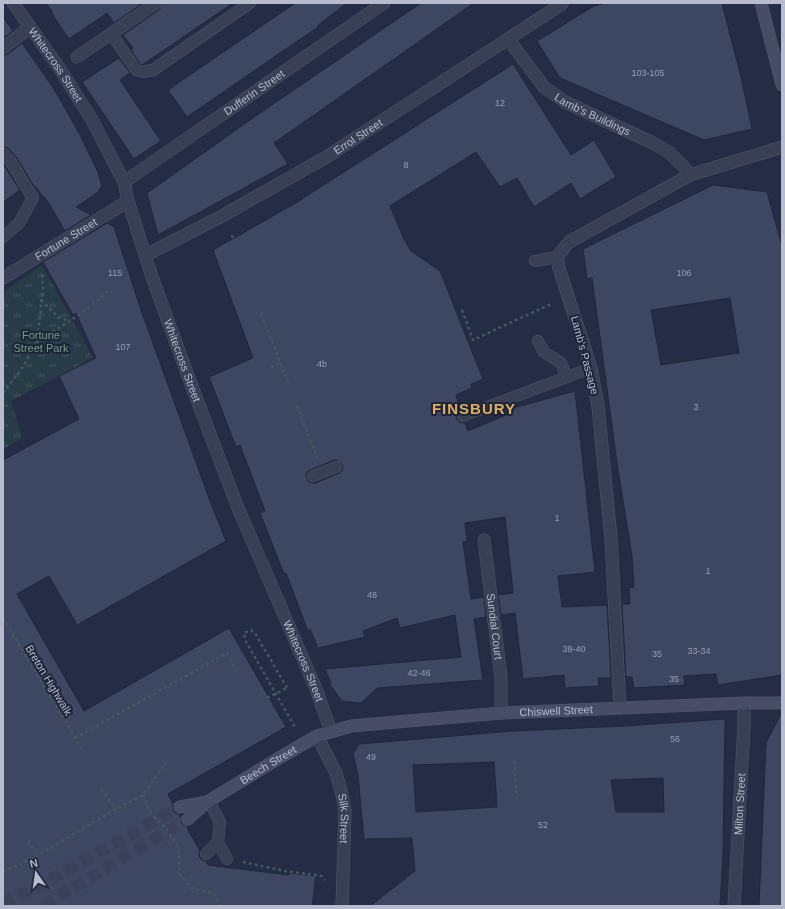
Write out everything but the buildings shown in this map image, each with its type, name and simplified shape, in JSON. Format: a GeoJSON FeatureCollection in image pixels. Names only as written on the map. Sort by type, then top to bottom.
{"type":"FeatureCollection","features":[{"type":"Feature","properties":{"kind":"main road"},"geometry":{"type":"LineString","coordinates":[[761,3],[782,85]]}},
{"type":"Feature","properties":{"kind":"main road","name":"Chiswell Street"},"geometry":{"type":"LineString","coordinates":[[331,731],[350,726],[502,713],[744,702],[782,703]]}},
{"type":"Feature","properties":{"kind":"main road","name":"Beech Street"},"geometry":{"type":"LineString","coordinates":[[188,819],[208,801],[279,758],[318,736],[331,731]]}},
{"type":"Feature","properties":{"kind":"main road","name":"Beech Street"},"geometry":{"type":"LineString","coordinates":[[180,807],[208,801]]}},
{"type":"Feature","properties":{"kind":"street","name":"Whitecross Street"},"geometry":{"type":"LineString","coordinates":[[13,3],[60,69],[92,120],[124,182],[128,200],[152,277],[238,508],[316,690],[331,731]]}},
{"type":"Feature","properties":{"kind":"street"},"geometry":{"type":"LineString","coordinates":[[77,57],[156,3]]}},
{"type":"Feature","properties":{"kind":"street","name":"Dufferin Street"},"geometry":{"type":"LineString","coordinates":[[124,182],[384,3]]}},
{"type":"Feature","properties":{"kind":"street","name":"Errol Street"},"geometry":{"type":"LineString","coordinates":[[146,255],[224,215],[328,156],[562,4]]}},
{"type":"Feature","properties":{"kind":"street"},"geometry":{"type":"LineString","coordinates":[[3,48],[30,27]]}},
{"type":"Feature","properties":{"kind":"street","name":"Lamb's Buildings"},"geometry":{"type":"LineString","coordinates":[[508,39],[544,87],[565,102],[653,143],[670,153],[683,166],[690,176]]}},
{"type":"Feature","properties":{"kind":"street"},"geometry":{"type":"LineString","coordinates":[[558,257],[569,242],[690,176],[782,147]]}},
{"type":"Feature","properties":{"kind":"street","name":"Fortune Street"},"geometry":{"type":"LineString","coordinates":[[3,278],[128,200]]}},
{"type":"Feature","properties":{"kind":"street","name":"Lamb's Passage"},"geometry":{"type":"LineString","coordinates":[[558,257],[559,268],[591,368],[598,406],[611,538],[620,708]]}},
{"type":"Feature","properties":{"kind":"street","name":"Sundial Court"},"geometry":{"type":"LineString","coordinates":[[484,540],[501,677],[502,713]]}},
{"type":"Feature","properties":{"kind":"street","name":"Milton Street"},"geometry":{"type":"LineString","coordinates":[[734,906],[744,702]]}},
{"type":"Feature","properties":{"kind":"street","name":"Silk Street"},"geometry":{"type":"LineString","coordinates":[[318,736],[336,773],[345,810],[342,906]]}},
{"type":"Feature","properties":{"kind":"lane"},"geometry":{"type":"LineString","coordinates":[[111,33],[136,70],[143,72],[154,70],[250,3]]}},
{"type":"Feature","properties":{"kind":"lane"},"geometry":{"type":"LineString","coordinates":[[3,153],[11,162],[33,198],[20,223],[3,237]]}},
{"type":"Feature","properties":{"kind":"lane"},"geometry":{"type":"LineString","coordinates":[[535,261],[558,257]]}},
{"type":"Feature","properties":{"kind":"lane"},"geometry":{"type":"LineString","coordinates":[[538,341],[544,352],[561,363],[567,377]]}},
{"type":"Feature","properties":{"kind":"lane"},"geometry":{"type":"LineString","coordinates":[[463,416],[591,368]]}},
{"type":"Feature","properties":{"kind":"lane"},"geometry":{"type":"LineString","coordinates":[[318,474],[336,467]]}},
{"type":"Feature","properties":{"kind":"lane"},"geometry":{"type":"LineString","coordinates":[[208,801],[220,822],[218,842],[227,859]]}},
{"type":"Feature","properties":{"kind":"lane"},"geometry":{"type":"LineString","coordinates":[[206,854],[218,842]]}},
{"type":"Feature","properties":{"kind":"path"},"geometry":{"type":"LineString","coordinates":[[3,393],[22,368],[37,342],[43,288],[42,270],[33,260]]}},
{"type":"Feature","properties":{"kind":"path"},"geometry":{"type":"LineString","coordinates":[[37,342],[76,318],[95,304],[107,291]]}},
{"type":"Feature","properties":{"kind":"path"},"geometry":{"type":"LineString","coordinates":[[462,310],[473,340],[568,296]]}},
{"type":"Feature","properties":{"kind":"path"},"geometry":{"type":"LineString","coordinates":[[41,300],[58,317],[70,321]]}},
{"type":"Feature","properties":{"kind":"path"},"geometry":{"type":"LineString","coordinates":[[261,313],[289,386]]}},
{"type":"Feature","properties":{"kind":"path"},"geometry":{"type":"LineString","coordinates":[[271,367],[280,363]]}},
{"type":"Feature","properties":{"kind":"path"},"geometry":{"type":"LineString","coordinates":[[297,406],[318,474]]}},
{"type":"Feature","properties":{"kind":"path","name":"Breton Highwalk"},"geometry":{"type":"LineString","coordinates":[[3,618],[82,749]]}},
{"type":"Feature","properties":{"kind":"path"},"geometry":{"type":"LineString","coordinates":[[267,698],[287,688],[255,633],[251,630],[244,633],[245,640],[295,728]]}},
{"type":"Feature","properties":{"kind":"path"},"geometry":{"type":"LineString","coordinates":[[75,738],[227,653],[236,671]]}},
{"type":"Feature","properties":{"kind":"path"},"geometry":{"type":"LineString","coordinates":[[514,761],[517,798]]}},
{"type":"Feature","properties":{"kind":"path"},"geometry":{"type":"LineString","coordinates":[[3,872],[37,856],[116,809],[143,795],[166,762]]}},
{"type":"Feature","properties":{"kind":"path"},"geometry":{"type":"LineString","coordinates":[[101,789],[116,809]]}},
{"type":"Feature","properties":{"kind":"path"},"geometry":{"type":"LineString","coordinates":[[143,795],[151,814],[165,827],[178,847],[180,874],[191,888],[214,894],[221,906]]}},
{"type":"Feature","properties":{"kind":"path"},"geometry":{"type":"LineString","coordinates":[[28,841],[37,856]]}},
{"type":"Feature","properties":{"kind":"path"},"geometry":{"type":"LineString","coordinates":[[227,859],[285,871],[322,876]]}},
{"type":"Feature","properties":{"kind":"green space","name":"Fortune Street Park"},"geometry":{"type":"Polygon","coordinates":[[[42,265],[93,358],[11,401],[22,438],[3,450],[3,292],[42,265]]]}},
{"type":"Feature","properties":{"kind":"tunnel"},"geometry":{"type":"LineString","coordinates":[[3,906],[180,807]]}},
{"type":"Feature","properties":{"kind":"tunnel"},"geometry":{"type":"LineString","coordinates":[[43,906],[188,819]]}},
{"type":"Feature","properties":{"kind":"tunnel"},"geometry":{"type":"LineString","coordinates":[[3,895],[8,903]]}},
{"type":"Feature","properties":{"kind":"district","name":"FINSBURY"},"geometry":{"type":"Point","coordinates":[474,408]}}]}
